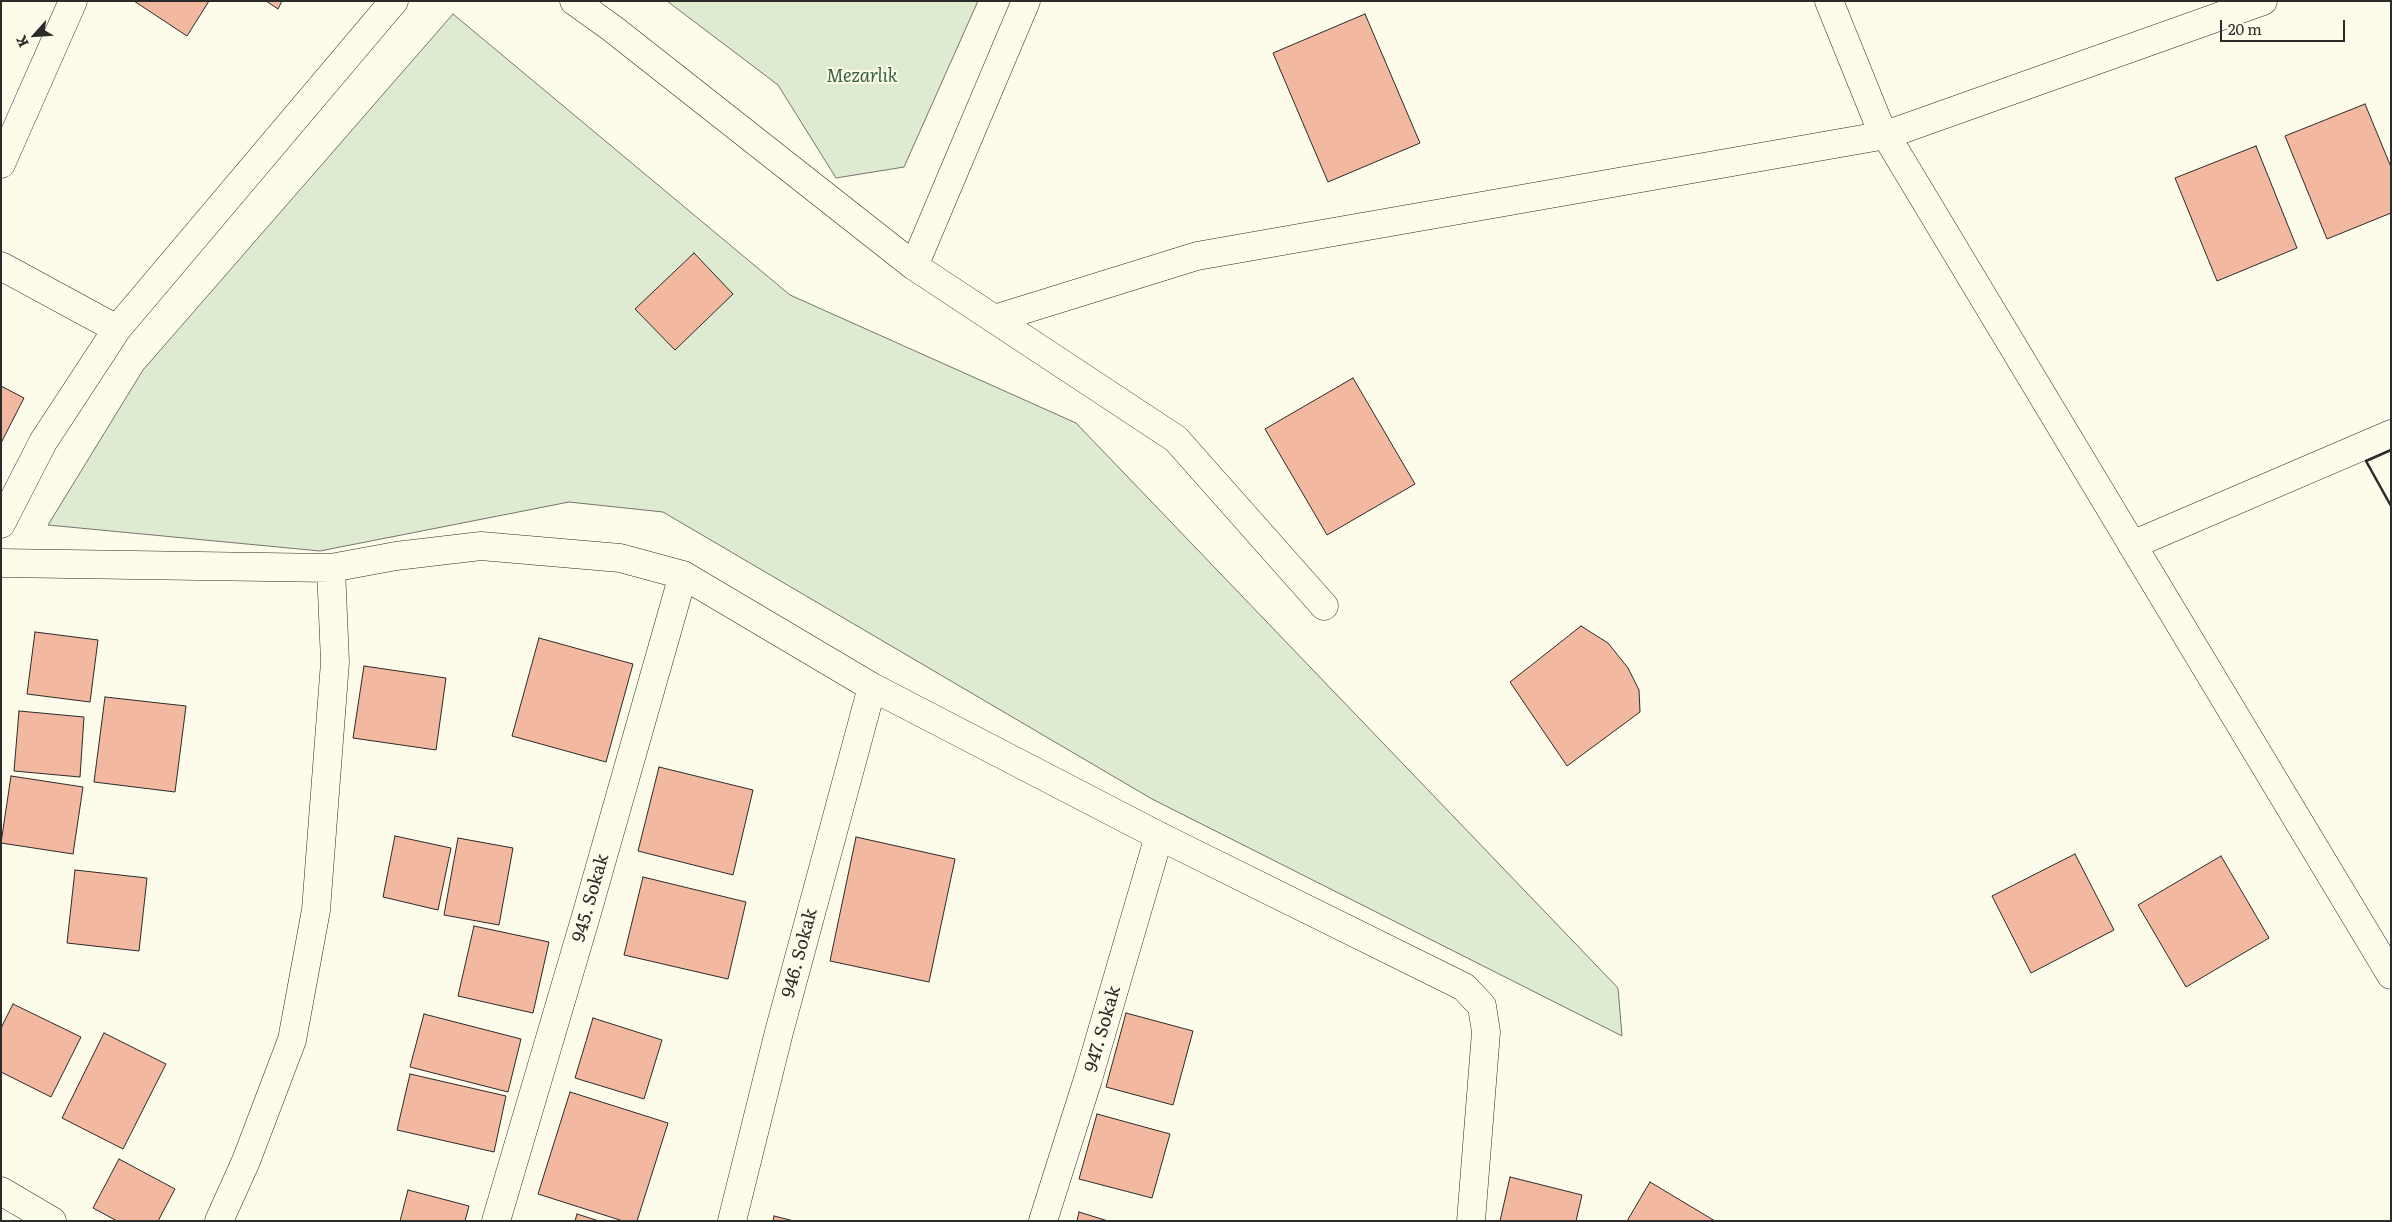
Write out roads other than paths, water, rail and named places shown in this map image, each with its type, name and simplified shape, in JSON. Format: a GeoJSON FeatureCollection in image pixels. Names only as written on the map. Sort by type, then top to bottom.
{"type":"FeatureCollection","features":[{"type":"Feature","properties":{"kind":"street"},"geometry":{"type":"LineString","coordinates":[[1,164],[73,1]]}},
{"type":"Feature","properties":{"kind":"street"},"geometry":{"type":"LineString","coordinates":[[1,524],[43,442],[117,328],[394,1]]}},
{"type":"Feature","properties":{"kind":"street"},"geometry":{"type":"LineString","coordinates":[[574,1],[613,29],[914,266],[1176,439],[1324,606]]}},
{"type":"Feature","properties":{"kind":"street"},"geometry":{"type":"LineString","coordinates":[[914,266],[1026,1]]}},
{"type":"Feature","properties":{"kind":"street"},"geometry":{"type":"LineString","coordinates":[[1828,1],[1878,122],[2391,975]]}},
{"type":"Feature","properties":{"kind":"street"},"geometry":{"type":"LineString","coordinates":[[994,319],[1197,256],[1886,135],[2263,1]]}},
{"type":"Feature","properties":{"kind":"street"},"geometry":{"type":"LineString","coordinates":[[1,266],[117,328]]}},
{"type":"Feature","properties":{"kind":"street"},"geometry":{"type":"LineString","coordinates":[[2132,545],[2391,434]]}},
{"type":"Feature","properties":{"kind":"street"},"geometry":{"type":"LineString","coordinates":[[1,563],[331,568],[396,556],[481,546],[620,558],[683,575],[872,687],[1159,836],[1464,987],[1482,1006],[1486,1032],[1471,1221]]}},
{"type":"Feature","properties":{"kind":"street"},"geometry":{"type":"LineString","coordinates":[[218,1221],[246,1161],[292,1040],[316,910],[335,662],[331,568]]}},
{"type":"Feature","properties":{"kind":"street","name":"945. Sokak"},"geometry":{"type":"LineString","coordinates":[[496,1221],[583,926],[683,575]]}},
{"type":"Feature","properties":{"kind":"street","name":"946. Sokak"},"geometry":{"type":"LineString","coordinates":[[732,1221],[779,1032],[872,687]]}},
{"type":"Feature","properties":{"kind":"street","name":"947. Sokak"},"geometry":{"type":"LineString","coordinates":[[1043,1221],[1088,1079],[1159,836]]}},
{"type":"Feature","properties":{"kind":"street"},"geometry":{"type":"LineString","coordinates":[[1,1190],[52,1221]]}},
{"type":"Feature","properties":{"kind":"park label","name":"Mezarlık"},"geometry":{"type":"Point","coordinates":[862,77]}}]}
